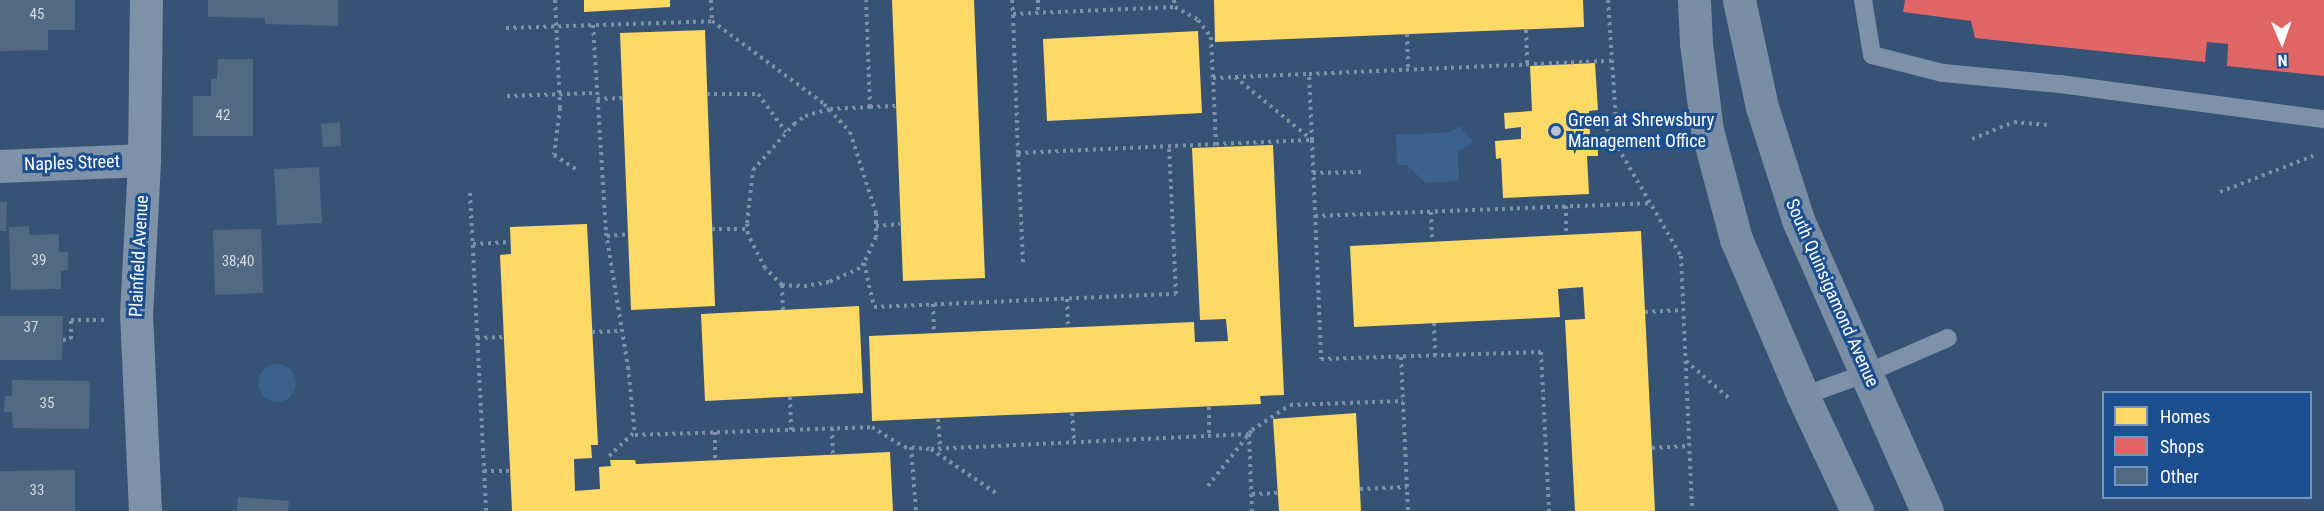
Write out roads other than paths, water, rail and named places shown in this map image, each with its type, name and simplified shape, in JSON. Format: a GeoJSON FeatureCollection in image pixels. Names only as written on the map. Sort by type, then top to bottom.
{"type":"FeatureCollection","features":[{"type":"Feature","properties":{"kind":"main road"},"geometry":{"type":"LineString","coordinates":[[1694,0],[1696,43],[1707,130],[1736,239],[1803,396],[1857,511]]}},
{"type":"Feature","properties":{"kind":"main road","name":"South Quinsigamond Avenue"},"geometry":{"type":"LineString","coordinates":[[1739,0],[1762,107],[1785,183],[1812,255],[1868,373],[1927,511]]}},
{"type":"Feature","properties":{"kind":"street","name":"Plainfield Avenue"},"geometry":{"type":"LineString","coordinates":[[144,511],[136,315],[144,160],[146,0]]}},
{"type":"Feature","properties":{"kind":"street","name":"Naples Street"},"geometry":{"type":"LineString","coordinates":[[0,166],[144,160]]}},
{"type":"Feature","properties":{"kind":"lane"},"geometry":{"type":"LineString","coordinates":[[1863,0],[1872,55],[1943,73],[2072,86],[2324,119]]}},
{"type":"Feature","properties":{"kind":"lane"},"geometry":{"type":"LineString","coordinates":[[1803,396],[1868,373],[1948,338]]}},
{"type":"Feature","properties":{"kind":"water"},"geometry":{"type":"Polygon","coordinates":[[[1459,126],[1473,141],[1458,153],[1459,181],[1426,183],[1406,165],[1397,165],[1396,135],[1451,132],[1459,126]]]}},
{"type":"Feature","properties":{"kind":"water"},"geometry":{"type":"Polygon","coordinates":[[[277,364],[291,369],[296,383],[291,397],[277,402],[263,397],[258,383],[263,369],[277,364]]]}},
{"type":"Feature","properties":{"kind":"place","name":"Green at Shrewsbury Management Office"},"geometry":{"type":"Point","coordinates":[1556,131]}}]}
